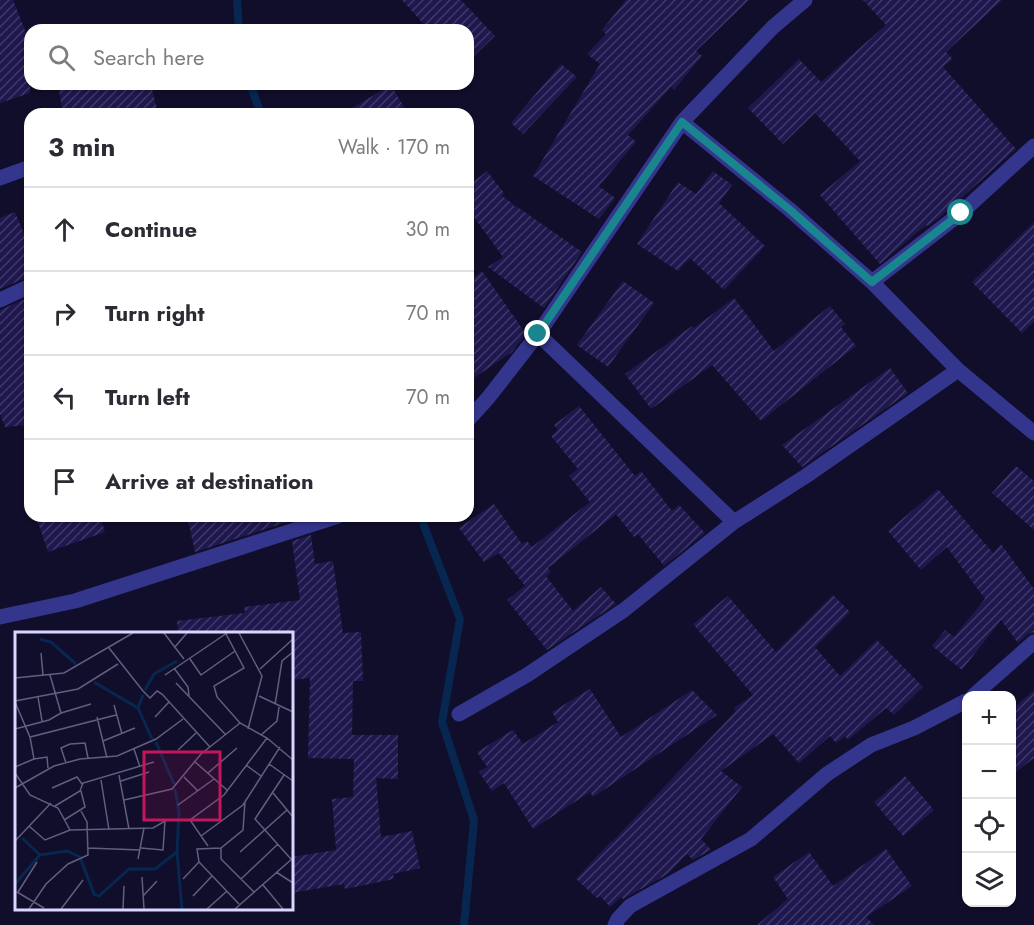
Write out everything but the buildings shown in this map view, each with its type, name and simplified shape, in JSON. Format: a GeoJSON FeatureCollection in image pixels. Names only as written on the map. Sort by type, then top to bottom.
{"type":"FeatureCollection","features":[{"type":"Feature","properties":{"kind":"street"},"geometry":{"type":"LineString","coordinates":[[474,413],[538,334],[682,122],[773,27],[805,0]]}},
{"type":"Feature","properties":{"kind":"street"},"geometry":{"type":"LineString","coordinates":[[682,122],[789,209],[872,282],[958,370],[1034,433]]}},
{"type":"Feature","properties":{"kind":"street"},"geometry":{"type":"LineString","coordinates":[[872,282],[961,213],[1034,146]]}},
{"type":"Feature","properties":{"kind":"street"},"geometry":{"type":"LineString","coordinates":[[0,178],[24,169]]}},
{"type":"Feature","properties":{"kind":"street"},"geometry":{"type":"LineString","coordinates":[[0,300],[24,289]]}},
{"type":"Feature","properties":{"kind":"street"},"geometry":{"type":"LineString","coordinates":[[538,334],[734,522]]}},
{"type":"Feature","properties":{"kind":"street"},"geometry":{"type":"LineString","coordinates":[[459,714],[527,675],[624,610],[734,522],[806,476],[958,370]]}},
{"type":"Feature","properties":{"kind":"street"},"geometry":{"type":"LineString","coordinates":[[0,617],[75,601],[319,522]]}},
{"type":"Feature","properties":{"kind":"street"},"geometry":{"type":"LineString","coordinates":[[979,691],[1034,642]]}},
{"type":"Feature","properties":{"kind":"street"},"geometry":{"type":"LineString","coordinates":[[615,925],[630,906],[751,838],[827,774],[872,745],[914,728],[962,703]]}},
{"type":"Feature","properties":{"kind":"waterway"},"geometry":{"type":"LineString","coordinates":[[237,0],[239,24]]}},
{"type":"Feature","properties":{"kind":"waterway"},"geometry":{"type":"LineString","coordinates":[[252,90],[259,108]]}},
{"type":"Feature","properties":{"kind":"waterway"},"geometry":{"type":"LineString","coordinates":[[423,522],[460,619],[442,722],[474,820],[464,925]]}},
{"type":"Feature","properties":{"kind":"route"},"geometry":{"type":"LineString","coordinates":[[538,334],[682,122],[789,209],[872,282],[961,213]]}}]}
